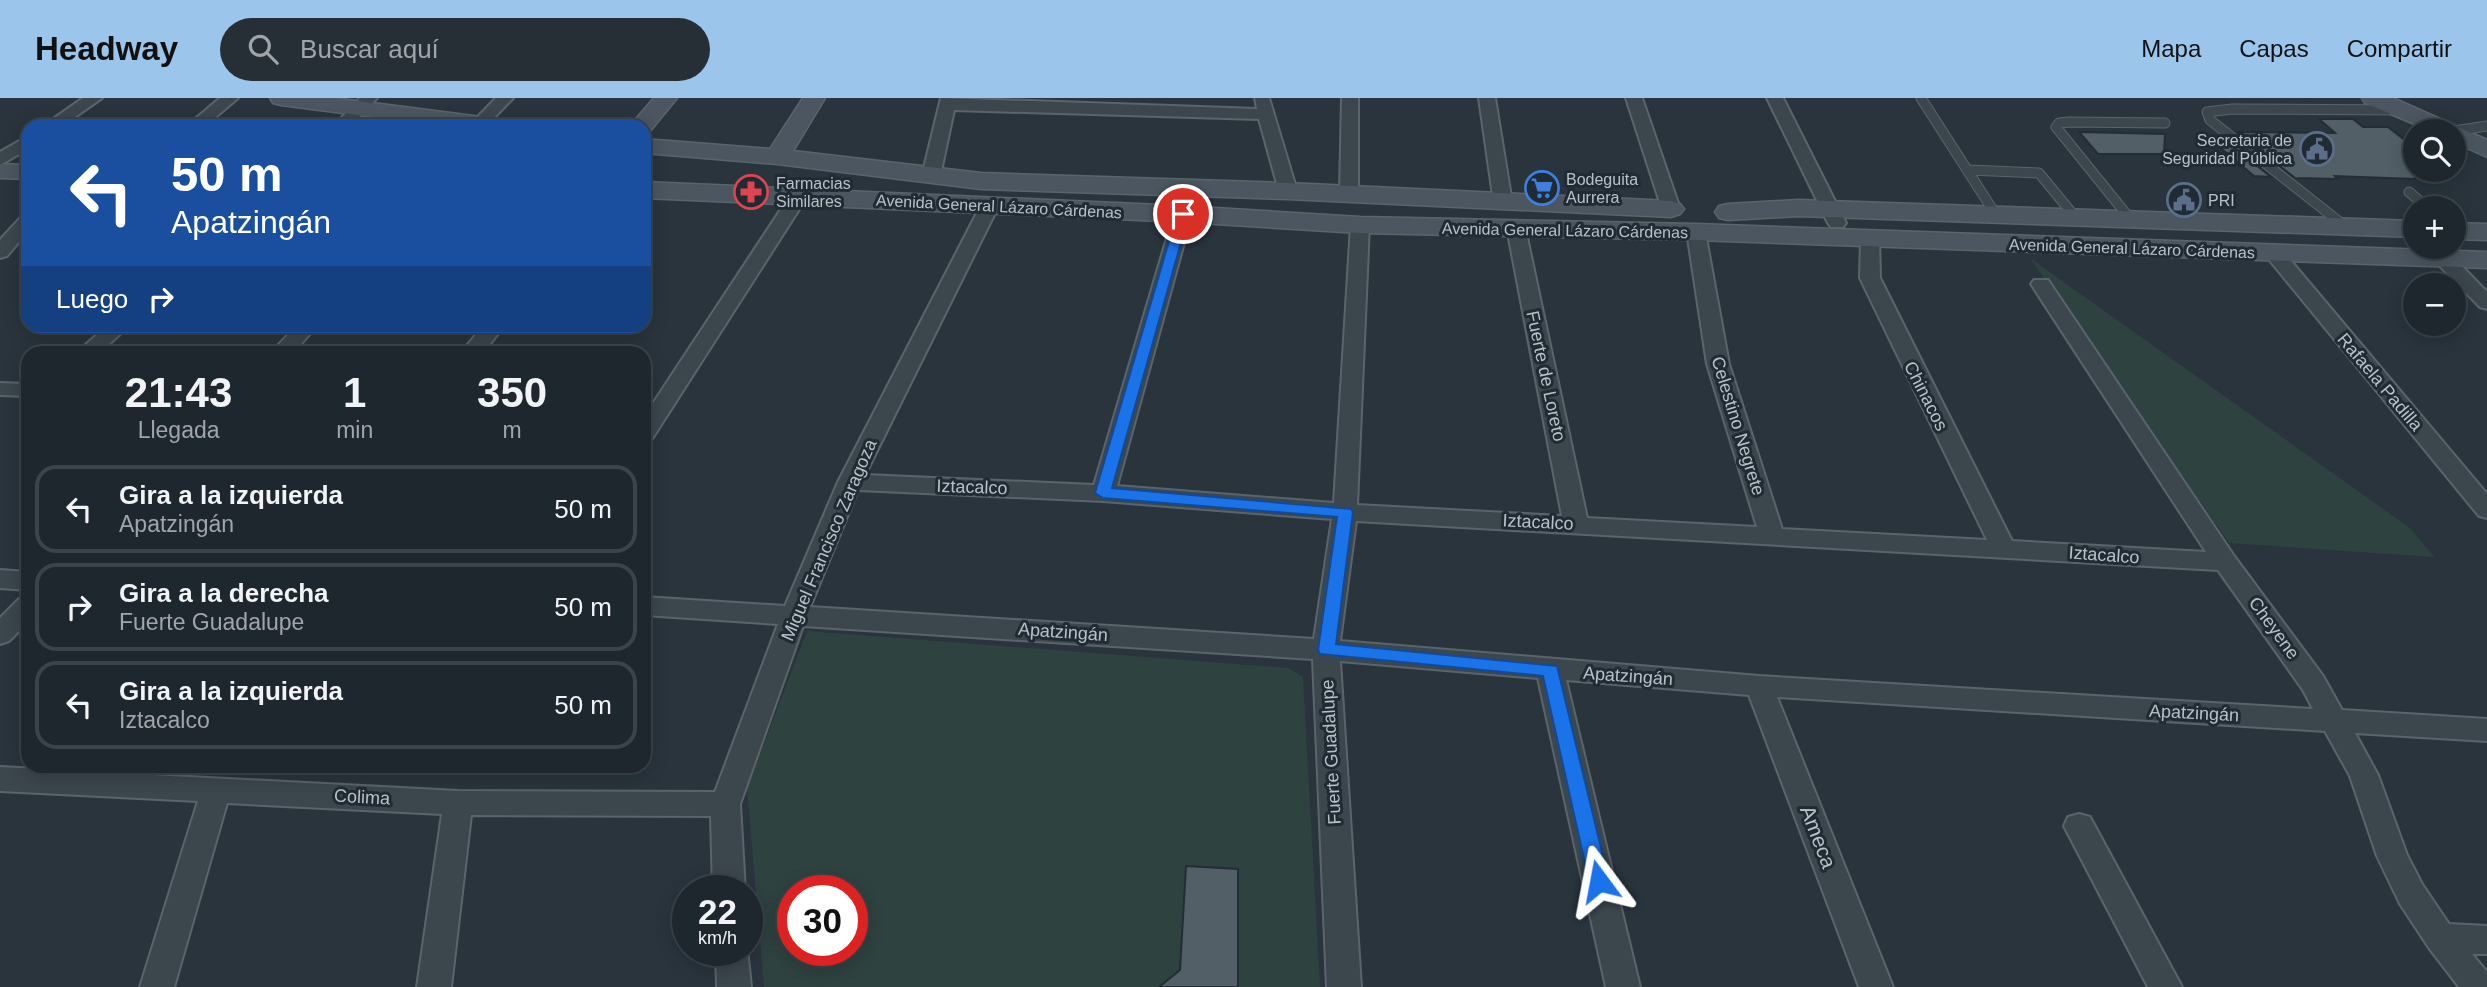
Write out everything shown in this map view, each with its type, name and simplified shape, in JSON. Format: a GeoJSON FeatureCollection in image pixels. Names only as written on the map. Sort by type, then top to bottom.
{"type":"FeatureCollection","features":[{"type":"Feature","properties":{"kind":"street"},"geometry":{"type":"LineString","coordinates":[[62,119],[94,98]]}},
{"type":"Feature","properties":{"kind":"street"},"geometry":{"type":"LineString","coordinates":[[204,119],[230,98]]}},
{"type":"Feature","properties":{"kind":"street"},"geometry":{"type":"LineString","coordinates":[[281,98],[356,111],[429,119]]}},
{"type":"Feature","properties":{"kind":"street"},"geometry":{"type":"LineString","coordinates":[[489,119],[505,98]]}},
{"type":"Feature","properties":{"kind":"street"},"geometry":{"type":"LineString","coordinates":[[648,119],[666,98]]}},
{"type":"Feature","properties":{"kind":"street"},"geometry":{"type":"LineString","coordinates":[[777,157],[814,98]]}},
{"type":"Feature","properties":{"kind":"street"},"geometry":{"type":"LineString","coordinates":[[1349,193],[1350,98]]}},
{"type":"Feature","properties":{"kind":"street"},"geometry":{"type":"LineString","coordinates":[[1487,98],[1503,202]]}},
{"type":"Feature","properties":{"kind":"street"},"geometry":{"type":"LineString","coordinates":[[1634,98],[1671,209]]}},
{"type":"Feature","properties":{"kind":"street"},"geometry":{"type":"LineString","coordinates":[[1775,98],[1834,216],[1996,215],[2403,229]]}},
{"type":"Feature","properties":{"kind":"street"},"geometry":{"type":"LineString","coordinates":[[2373,98],[2422,119]]}},
{"type":"Feature","properties":{"kind":"street"},"geometry":{"type":"LineString","coordinates":[[931,176],[949,102],[1264,106],[1288,191]]}},
{"type":"Feature","properties":{"kind":"street"},"geometry":{"type":"LineString","coordinates":[[2466,138],[2487,148]]}},
{"type":"Feature","properties":{"kind":"street"},"geometry":{"type":"LineString","coordinates":[[0,160],[21,146]]}},
{"type":"Feature","properties":{"kind":"street","name":"Avenida General Lázaro Cárdenas"},"geometry":{"type":"LineString","coordinates":[[651,147],[777,157],[981,181],[1349,193],[2225,237],[2403,243]]}},
{"type":"Feature","properties":{"kind":"street"},"geometry":{"type":"LineString","coordinates":[[651,155],[760,171],[771,175],[778,188],[798,197],[651,423]]}},
{"type":"Feature","properties":{"kind":"street"},"geometry":{"type":"LineString","coordinates":[[0,171],[21,172]]}},
{"type":"Feature","properties":{"kind":"street","name":"Avenida General Lázaro Cárdenas"},"geometry":{"type":"LineString","coordinates":[[651,190],[1437,228],[1696,232],[2274,253],[2403,243]]}},
{"type":"Feature","properties":{"kind":"street"},"geometry":{"type":"LineString","coordinates":[[1431,199],[1414,207],[1413,217],[1423,224],[1437,228]]}},
{"type":"Feature","properties":{"kind":"street","name":"Miguel Francisco Zaragoza"},"geometry":{"type":"LineString","coordinates":[[728,875],[725,804],[794,615],[850,482],[989,205]]}},
{"type":"Feature","properties":{"kind":"street"},"geometry":{"type":"LineString","coordinates":[[1602,205],[1615,214],[1621,223],[1620,227],[1610,231]]}},
{"type":"Feature","properties":{"kind":"street"},"geometry":{"type":"LineString","coordinates":[[1103,493],[1183,214]]}},
{"type":"Feature","properties":{"kind":"street"},"geometry":{"type":"LineString","coordinates":[[2181,222],[2225,237]]}},
{"type":"Feature","properties":{"kind":"street","name":"Fuerte Guadalupe"},"geometry":{"type":"LineString","coordinates":[[1344,987],[1326,650],[1345,512],[1360,225]]}},
{"type":"Feature","properties":{"kind":"street"},"geometry":{"type":"LineString","coordinates":[[0,253],[21,228]]}},
{"type":"Feature","properties":{"kind":"street","name":"Fuerte de Loreto"},"geometry":{"type":"LineString","coordinates":[[1516,228],[1576,524]]}},
{"type":"Feature","properties":{"kind":"street"},"geometry":{"type":"LineString","coordinates":[[2379,228],[2403,235]]}},
{"type":"Feature","properties":{"kind":"street","name":"Celestino Negrete"},"geometry":{"type":"LineString","coordinates":[[1696,232],[1718,364],[1772,536]]}},
{"type":"Feature","properties":{"kind":"street"},"geometry":{"type":"LineString","coordinates":[[2466,236],[2487,232]]}},
{"type":"Feature","properties":{"kind":"street","name":"Chinacos"},"geometry":{"type":"LineString","coordinates":[[1870,238],[1870,278],[2003,548]]}},
{"type":"Feature","properties":{"kind":"street","name":"Avenida General Lázaro Cárdenas"},"geometry":{"type":"LineString","coordinates":[[2466,242],[2487,246]]}},
{"type":"Feature","properties":{"kind":"street","name":"Avenida General Lázaro Cárdenas"},"geometry":{"type":"LineString","coordinates":[[2466,247],[2487,260]]}},
{"type":"Feature","properties":{"kind":"street","name":"Rafaela Padilla"},"geometry":{"type":"LineString","coordinates":[[2274,253],[2487,510]]}},
{"type":"Feature","properties":{"kind":"street"},"geometry":{"type":"LineString","coordinates":[[2463,259],[2487,303]]}},
{"type":"Feature","properties":{"kind":"street","name":"Cheyene"},"geometry":{"type":"LineString","coordinates":[[2041,284],[2225,562],[2313,683],[2364,775],[2392,856],[2411,894],[2440,938],[2479,987]]}},
{"type":"Feature","properties":{"kind":"street"},"geometry":{"type":"LineString","coordinates":[[95,346],[110,333]]}},
{"type":"Feature","properties":{"kind":"street"},"geometry":{"type":"LineString","coordinates":[[288,346],[300,333]]}},
{"type":"Feature","properties":{"kind":"street"},"geometry":{"type":"LineString","coordinates":[[0,389],[21,390]]}},
{"type":"Feature","properties":{"kind":"street","name":"Iztacalco"},"geometry":{"type":"LineString","coordinates":[[850,482],[1103,493],[1345,512],[2225,562]]}},
{"type":"Feature","properties":{"kind":"street"},"geometry":{"type":"LineString","coordinates":[[0,579],[21,580]]}},
{"type":"Feature","properties":{"kind":"street","name":"Apatzingán"},"geometry":{"type":"LineString","coordinates":[[651,606],[1326,650],[1759,686],[2487,730]]}},
{"type":"Feature","properties":{"kind":"street"},"geometry":{"type":"LineString","coordinates":[[0,634],[21,613]]}},
{"type":"Feature","properties":{"kind":"street"},"geometry":{"type":"LineString","coordinates":[[1550,670],[1623,987]]}},
{"type":"Feature","properties":{"kind":"street","name":"Ameca"},"geometry":{"type":"LineString","coordinates":[[1759,686],[1876,987]]}},
{"type":"Feature","properties":{"kind":"street","name":"Colima"},"geometry":{"type":"LineString","coordinates":[[0,779],[458,803],[725,804]]}},
{"type":"Feature","properties":{"kind":"street"},"geometry":{"type":"LineString","coordinates":[[157,987],[216,789]]}},
{"type":"Feature","properties":{"kind":"street"},"geometry":{"type":"LineString","coordinates":[[433,987],[458,803]]}},
{"type":"Feature","properties":{"kind":"street"},"geometry":{"type":"LineString","coordinates":[[2079,826],[2165,987]]}},
{"type":"Feature","properties":{"kind":"street"},"geometry":{"type":"LineString","coordinates":[[2440,938],[2487,940]]}},
{"type":"Feature","properties":{"kind":"street"},"geometry":{"type":"LineString","coordinates":[[733,966],[734,987]]}},
{"type":"Feature","properties":{"kind":"lane"},"geometry":{"type":"LineString","coordinates":[[1921,98],[1996,215]]}},
{"type":"Feature","properties":{"kind":"lane"},"geometry":{"type":"LineString","coordinates":[[2346,227],[2210,120],[2207,112],[2232,109],[2400,110]]}},
{"type":"Feature","properties":{"kind":"lane"},"geometry":{"type":"LineString","coordinates":[[2131,220],[2056,127],[2059,123],[2069,122],[2165,123]]}},
{"type":"Feature","properties":{"kind":"lane"},"geometry":{"type":"LineString","coordinates":[[2466,129],[2487,126]]}},
{"type":"Feature","properties":{"kind":"lane"},"geometry":{"type":"LineString","coordinates":[[1968,170],[2039,173],[2076,218]]}},
{"type":"Feature","properties":{"kind":"lane"},"geometry":{"type":"LineString","coordinates":[[2409,192],[2414,196]]}},
{"type":"Feature","properties":{"kind":"green space"},"geometry":{"type":"Polygon","coordinates":[[[2030,258],[2410,528],[2434,557],[2229,543],[2030,258]]]}},
{"type":"Feature","properties":{"kind":"green space"},"geometry":{"type":"Polygon","coordinates":[[[807,631],[1288,668],[1303,677],[1320,987],[764,987],[763,875],[754,875],[747,788],[807,631]]]}},
{"type":"Feature","properties":{"kind":"building"},"geometry":{"type":"Polygon","coordinates":[[[2319,119],[2353,119],[2363,127],[2388,127],[2403,139],[2403,179],[2335,176],[2338,179],[2295,178],[2236,132],[2335,133],[2319,119]]]}},
{"type":"Feature","properties":{"kind":"building"},"geometry":{"type":"Polygon","coordinates":[[[2079,132],[2165,134],[2164,154],[2098,154],[2079,132]]]}},
{"type":"Feature","properties":{"kind":"building"},"geometry":{"type":"Polygon","coordinates":[[[2211,140],[2225,140],[2271,177],[2254,176],[2211,140]]]}},
{"type":"Feature","properties":{"kind":"building"},"geometry":{"type":"Polygon","coordinates":[[[1186,866],[1238,869],[1238,987],[1159,987],[1180,970],[1186,866]]]}},
{"type":"Feature","properties":{"kind":"place","name":"Secretaria de Seguridad Pública"},"geometry":{"type":"Point","coordinates":[2317,149]}},
{"type":"Feature","properties":{"kind":"place","name":"Bodeguita Aurrera"},"geometry":{"type":"Point","coordinates":[1542,188]}},
{"type":"Feature","properties":{"kind":"place","name":"Farmacias Similares"},"geometry":{"type":"Point","coordinates":[751,192]}},
{"type":"Feature","properties":{"kind":"place","name":"PRI"},"geometry":{"type":"Point","coordinates":[2184,200]}},
{"type":"Feature","properties":{"kind":"route"},"geometry":{"type":"LineString","coordinates":[[1183,214],[1103,493],[1345,512],[1326,650],[1550,670],[1599,881]]}}]}
